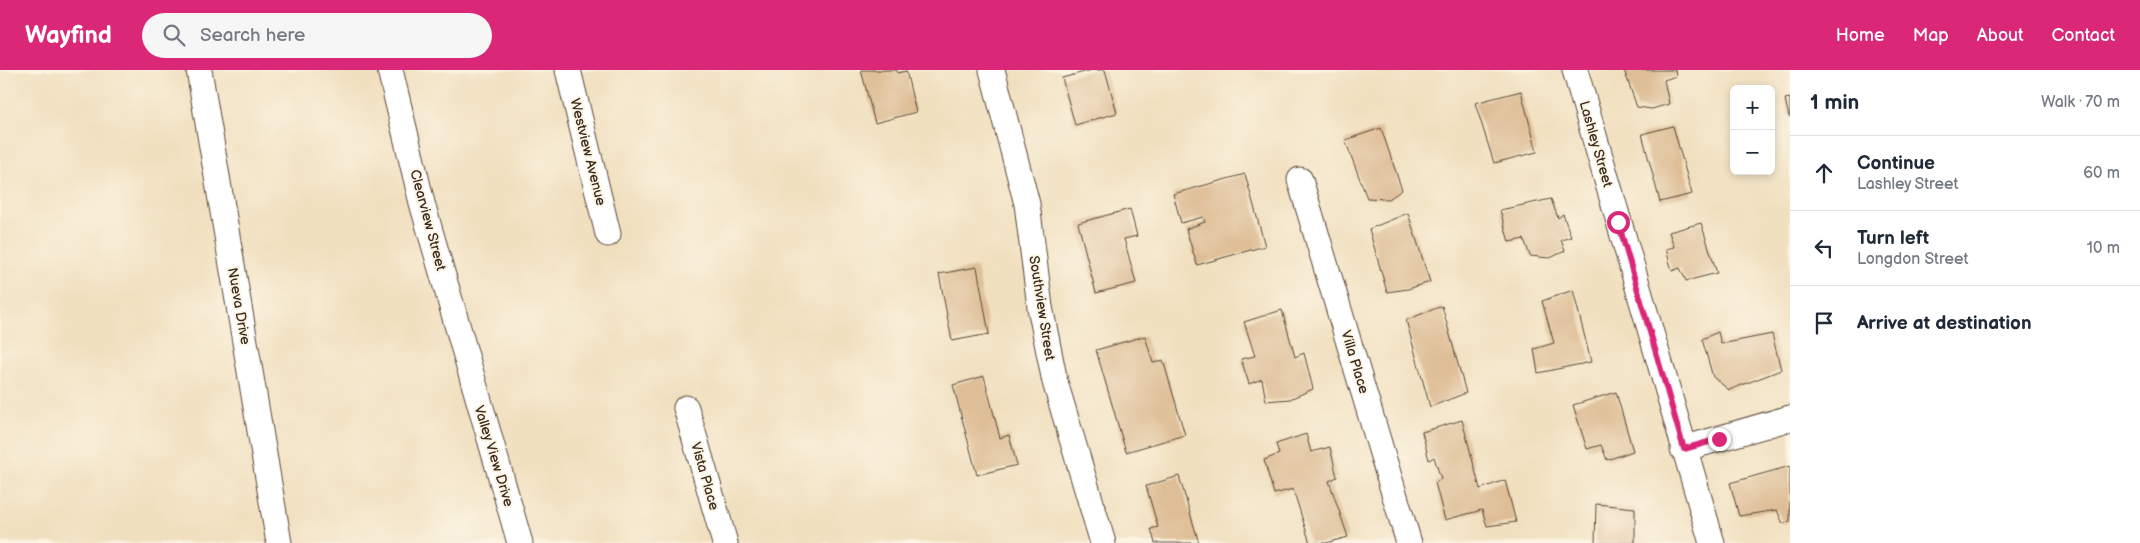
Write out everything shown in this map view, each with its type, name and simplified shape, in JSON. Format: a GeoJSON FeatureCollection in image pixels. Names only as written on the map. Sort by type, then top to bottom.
{"type":"FeatureCollection","features":[{"type":"Feature","properties":{"kind":"street","name":"Nueva Drive"},"geometry":{"type":"LineString","coordinates":[[199,70],[278,543]]}},
{"type":"Feature","properties":{"kind":"street","name":"Clearview Street"},"geometry":{"type":"LineString","coordinates":[[390,70],[422,203],[469,370]]}},
{"type":"Feature","properties":{"kind":"street","name":"Westview Avenue"},"geometry":{"type":"LineString","coordinates":[[568,70],[608,234]]}},
{"type":"Feature","properties":{"kind":"street","name":"Southview Street"},"geometry":{"type":"LineString","coordinates":[[992,70],[1027,204],[1040,307],[1056,382],[1103,543]]}},
{"type":"Feature","properties":{"kind":"street","name":"Lashley Street"},"geometry":{"type":"LineString","coordinates":[[1575,70],[1712,543]]}},
{"type":"Feature","properties":{"kind":"street","name":"Villa Place"},"geometry":{"type":"LineString","coordinates":[[1300,180],[1409,543]]}},
{"type":"Feature","properties":{"kind":"street","name":"Valley View Drive"},"geometry":{"type":"LineString","coordinates":[[469,370],[520,543]]}},
{"type":"Feature","properties":{"kind":"street","name":"Vista Place"},"geometry":{"type":"LineString","coordinates":[[686,408],[725,543]]}},
{"type":"Feature","properties":{"kind":"street"},"geometry":{"type":"LineString","coordinates":[[1684,449],[1790,418]]}},
{"type":"Feature","properties":{"kind":"building"},"geometry":{"type":"Polygon","coordinates":[[[861,70],[897,70],[897,73],[906,71],[916,112],[875,123],[861,70]]]}},
{"type":"Feature","properties":{"kind":"building"},"geometry":{"type":"Polygon","coordinates":[[[1092,70],[1105,70],[1117,113],[1075,125],[1062,78],[1092,70]]]}},
{"type":"Feature","properties":{"kind":"building"},"geometry":{"type":"Polygon","coordinates":[[[1624,70],[1675,70],[1676,76],[1664,80],[1669,104],[1652,109],[1637,107],[1624,70]]]}},
{"type":"Feature","properties":{"kind":"building"},"geometry":{"type":"Polygon","coordinates":[[[1521,91],[1537,152],[1494,163],[1475,103],[1521,91]]]}},
{"type":"Feature","properties":{"kind":"building"},"geometry":{"type":"Polygon","coordinates":[[[1790,98],[1790,117],[1789,117],[1785,99],[1790,98]]]}},
{"type":"Feature","properties":{"kind":"building"},"geometry":{"type":"Polygon","coordinates":[[[1673,126],[1692,194],[1660,202],[1642,134],[1673,126]]]}},
{"type":"Feature","properties":{"kind":"building"},"geometry":{"type":"Polygon","coordinates":[[[1381,128],[1402,190],[1389,199],[1367,198],[1345,140],[1381,128]]]}},
{"type":"Feature","properties":{"kind":"building"},"geometry":{"type":"Polygon","coordinates":[[[1245,174],[1265,246],[1197,265],[1186,229],[1205,222],[1203,217],[1181,223],[1173,194],[1245,174]]]}},
{"type":"Feature","properties":{"kind":"building"},"geometry":{"type":"Polygon","coordinates":[[[1551,199],[1558,218],[1563,214],[1571,237],[1561,240],[1565,251],[1550,258],[1530,256],[1524,239],[1509,242],[1500,210],[1551,199]]]}},
{"type":"Feature","properties":{"kind":"building"},"geometry":{"type":"Polygon","coordinates":[[[1130,209],[1137,236],[1124,239],[1136,283],[1096,293],[1078,223],[1130,209]]]}},
{"type":"Feature","properties":{"kind":"building"},"geometry":{"type":"Polygon","coordinates":[[[1408,213],[1430,282],[1408,289],[1387,292],[1369,229],[1408,213]]]}},
{"type":"Feature","properties":{"kind":"building"},"geometry":{"type":"Polygon","coordinates":[[[1701,223],[1717,273],[1686,281],[1680,268],[1672,271],[1666,249],[1674,247],[1669,232],[1701,223]]]}},
{"type":"Feature","properties":{"kind":"building"},"geometry":{"type":"Polygon","coordinates":[[[977,267],[989,334],[952,341],[939,274],[977,267]]]}},
{"type":"Feature","properties":{"kind":"building"},"geometry":{"type":"Polygon","coordinates":[[[1573,290],[1591,362],[1538,373],[1534,349],[1554,343],[1542,301],[1573,290]]]}},
{"type":"Feature","properties":{"kind":"building"},"geometry":{"type":"Polygon","coordinates":[[[1442,306],[1466,393],[1430,407],[1406,320],[1442,306]]]}},
{"type":"Feature","properties":{"kind":"building"},"geometry":{"type":"Polygon","coordinates":[[[1282,310],[1295,357],[1304,353],[1313,389],[1290,399],[1266,401],[1262,379],[1249,384],[1241,359],[1255,356],[1244,322],[1282,310]]]}},
{"type":"Feature","properties":{"kind":"building"},"geometry":{"type":"Polygon","coordinates":[[[1718,332],[1721,344],[1772,334],[1781,370],[1729,390],[1713,377],[1702,339],[1718,332]]]}},
{"type":"Feature","properties":{"kind":"building"},"geometry":{"type":"Polygon","coordinates":[[[1145,336],[1153,363],[1163,360],[1185,435],[1126,452],[1096,350],[1145,336]]]}},
{"type":"Feature","properties":{"kind":"building"},"geometry":{"type":"Polygon","coordinates":[[[984,376],[1000,438],[1009,435],[1017,465],[977,475],[953,385],[984,376]]]}},
{"type":"Feature","properties":{"kind":"building"},"geometry":{"type":"Polygon","coordinates":[[[1616,392],[1633,451],[1607,460],[1601,445],[1587,449],[1573,405],[1616,392]]]}},
{"type":"Feature","properties":{"kind":"building"},"geometry":{"type":"Polygon","coordinates":[[[1462,420],[1480,489],[1505,480],[1516,522],[1487,526],[1482,510],[1445,520],[1435,483],[1441,479],[1434,457],[1429,460],[1422,432],[1462,420]]]}},
{"type":"Feature","properties":{"kind":"building"},"geometry":{"type":"Polygon","coordinates":[[[1306,434],[1311,452],[1330,447],[1337,477],[1329,481],[1348,537],[1326,543],[1310,543],[1293,489],[1274,494],[1264,460],[1279,454],[1276,444],[1306,434]]]}},
{"type":"Feature","properties":{"kind":"building"},"geometry":{"type":"Polygon","coordinates":[[[1790,466],[1790,521],[1783,524],[1777,510],[1739,516],[1730,483],[1790,466]]]}},
{"type":"Feature","properties":{"kind":"building"},"geometry":{"type":"Polygon","coordinates":[[[1179,476],[1199,543],[1155,543],[1151,529],[1158,527],[1146,486],[1179,476]]]}},
{"type":"Feature","properties":{"kind":"building"},"geometry":{"type":"Polygon","coordinates":[[[1596,504],[1635,508],[1635,543],[1595,543],[1596,504]]]}},
{"type":"Feature","properties":{"kind":"route"},"geometry":{"type":"LineString","coordinates":[[1618,222],[1684,449],[1719,439]]}}]}
